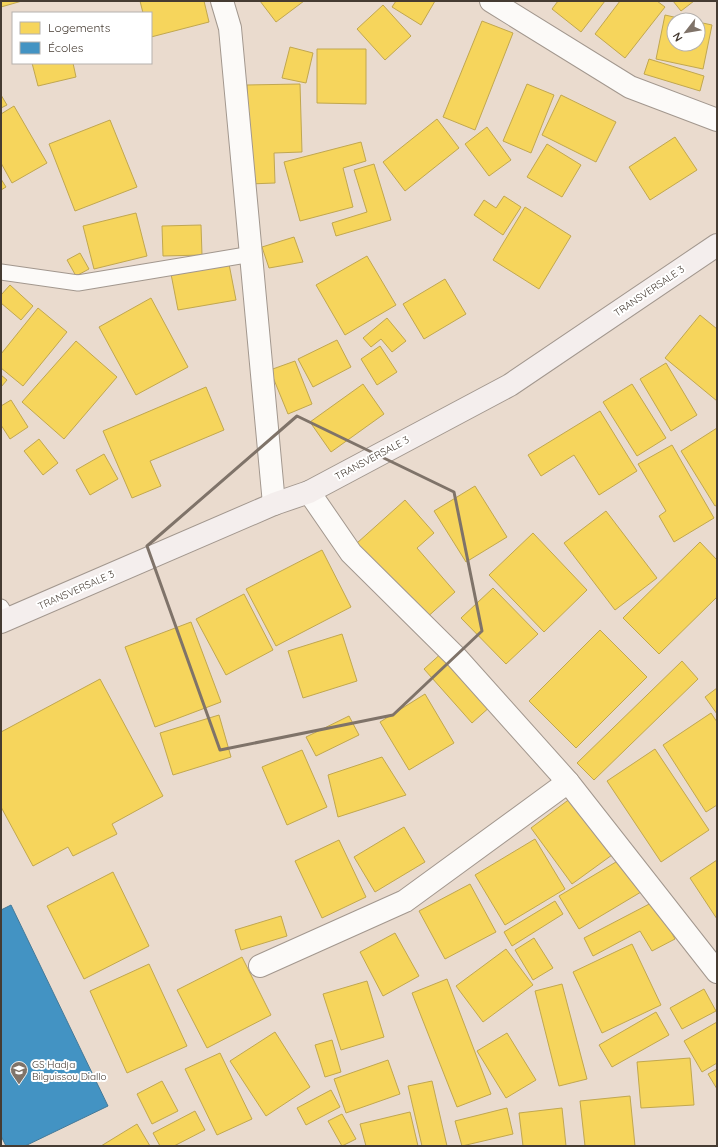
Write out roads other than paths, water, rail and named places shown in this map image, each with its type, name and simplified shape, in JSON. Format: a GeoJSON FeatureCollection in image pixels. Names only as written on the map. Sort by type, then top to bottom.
{"type":"FeatureCollection","features":[{"type":"Feature","properties":{"kind":"main road","name":"TRANSVERSALE 3"},"geometry":{"type":"LineString","coordinates":[[3,616],[274,504],[309,492],[510,385],[717,245]]}},
{"type":"Feature","properties":{"kind":"street"},"geometry":{"type":"LineString","coordinates":[[222,1],[230,28],[274,504]]}},
{"type":"Feature","properties":{"kind":"street"},"geometry":{"type":"LineString","coordinates":[[491,1],[630,87],[717,120]]}},
{"type":"Feature","properties":{"kind":"street"},"geometry":{"type":"LineString","coordinates":[[309,492],[351,553],[457,658],[568,782],[717,972]]}},
{"type":"Feature","properties":{"kind":"street"},"geometry":{"type":"LineString","coordinates":[[260,966],[405,900],[568,782]]}},
{"type":"Feature","properties":{"kind":"lane"},"geometry":{"type":"LineString","coordinates":[[1,272],[78,283],[252,254]]}},
{"type":"Feature","properties":{"kind":"place","name":"GS Hadja Bilguissou Diallo"},"geometry":{"type":"Point","coordinates":[19,1085]}}]}
